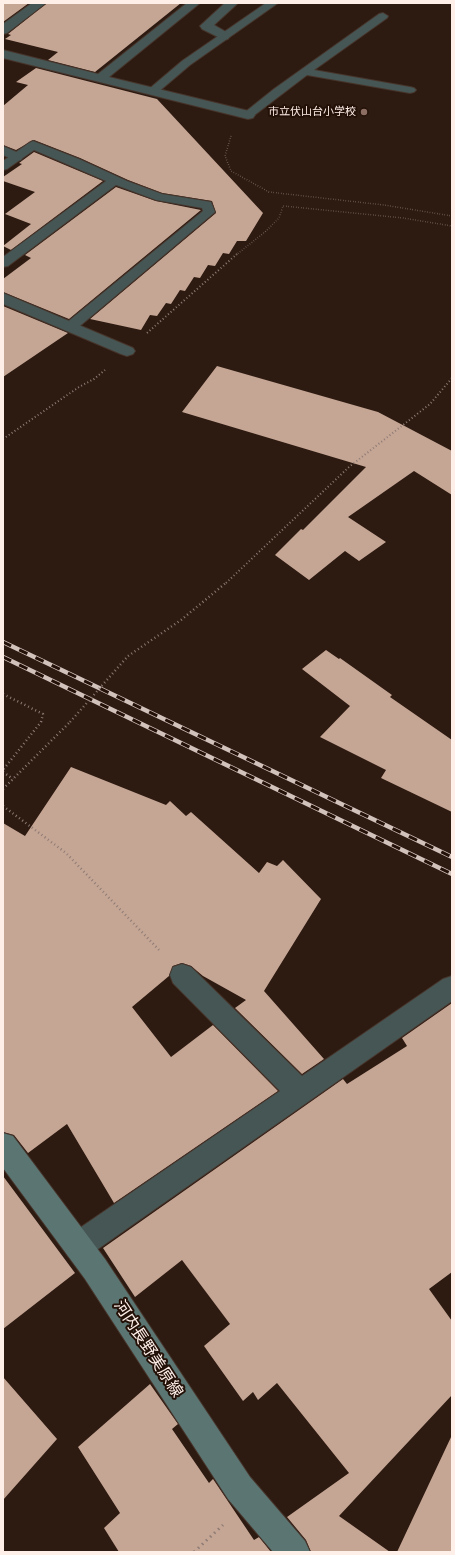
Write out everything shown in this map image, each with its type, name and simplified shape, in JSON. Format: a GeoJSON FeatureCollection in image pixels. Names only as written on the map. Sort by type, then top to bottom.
{"type":"FeatureCollection","features":[{"type":"Feature","properties":{"kind":"main road","name":"河内長野美原線"},"geometry":{"type":"LineString","coordinates":[[3,1146],[96,1270],[239,1488],[294,1552]]}},
{"type":"Feature","properties":{"kind":"street"},"geometry":{"type":"LineString","coordinates":[[3,30],[40,3]]}},
{"type":"Feature","properties":{"kind":"street"},"geometry":{"type":"LineString","coordinates":[[100,78],[194,3]]}},
{"type":"Feature","properties":{"kind":"street"},"geometry":{"type":"LineString","coordinates":[[224,36],[206,26],[232,3]]}},
{"type":"Feature","properties":{"kind":"street"},"geometry":{"type":"LineString","coordinates":[[3,54],[248,115]]}},
{"type":"Feature","properties":{"kind":"street"},"geometry":{"type":"LineString","coordinates":[[3,150],[16,157]]}},
{"type":"Feature","properties":{"kind":"street"},"geometry":{"type":"LineString","coordinates":[[3,298],[127,351]]}},
{"type":"Feature","properties":{"kind":"street"},"geometry":{"type":"LineString","coordinates":[[182,975],[300,1092]]}},
{"type":"Feature","properties":{"kind":"street"},"geometry":{"type":"LineString","coordinates":[[78,1246],[452,987]]}},
{"type":"Feature","properties":{"kind":"lane"},"geometry":{"type":"LineString","coordinates":[[153,92],[186,63],[273,3]]}},
{"type":"Feature","properties":{"kind":"lane"},"geometry":{"type":"LineString","coordinates":[[248,115],[383,16]]}},
{"type":"Feature","properties":{"kind":"lane"},"geometry":{"type":"LineString","coordinates":[[306,72],[410,90]]}},
{"type":"Feature","properties":{"kind":"lane"},"geometry":{"type":"LineString","coordinates":[[3,166],[33,145],[115,180],[160,197],[207,205],[209,212],[70,327]]}},
{"type":"Feature","properties":{"kind":"lane"},"geometry":{"type":"LineString","coordinates":[[3,263],[115,180]]}},
{"type":"Feature","properties":{"kind":"path"},"geometry":{"type":"LineString","coordinates":[[248,115],[243,119],[230,137],[225,156],[231,171],[269,192],[384,205],[452,216]]}},
{"type":"Feature","properties":{"kind":"path"},"geometry":{"type":"LineString","coordinates":[[3,440],[79,387],[94,379],[241,250],[265,232],[279,218],[283,206],[403,218],[452,226]]}},
{"type":"Feature","properties":{"kind":"path"},"geometry":{"type":"LineString","coordinates":[[3,789],[70,722],[128,656],[181,620],[231,579],[349,467],[430,404],[452,378]]}},
{"type":"Feature","properties":{"kind":"path"},"geometry":{"type":"LineString","coordinates":[[3,694],[43,714],[41,722],[3,771],[13,779]]}},
{"type":"Feature","properties":{"kind":"path"},"geometry":{"type":"LineString","coordinates":[[3,806],[66,853],[182,975]]}},
{"type":"Feature","properties":{"kind":"building"},"geometry":{"type":"Polygon","coordinates":[[[3,3],[29,3],[3,22],[3,3]]]}},
{"type":"Feature","properties":{"kind":"building"},"geometry":{"type":"Polygon","coordinates":[[[47,3],[181,3],[95,72],[48,60],[58,52],[5,39],[11,35],[8,34],[47,3]]]}},
{"type":"Feature","properties":{"kind":"building"},"geometry":{"type":"Polygon","coordinates":[[[36,68],[157,99],[263,213],[246,241],[237,241],[229,254],[223,253],[215,266],[208,265],[200,278],[194,277],[185,291],[180,290],[171,304],[166,303],[157,316],[150,315],[141,330],[90,319],[216,213],[212,201],[162,193],[34,140],[16,150],[3,145],[3,106],[28,85],[16,82],[36,68]]]}},
{"type":"Feature","properties":{"kind":"building"},"geometry":{"type":"Polygon","coordinates":[[[34,152],[103,181],[11,250],[3,246],[31,224],[5,214],[35,192],[3,181],[3,177],[22,164],[19,163],[34,152]]]}},
{"type":"Feature","properties":{"kind":"building"},"geometry":{"type":"Polygon","coordinates":[[[116,187],[156,201],[201,210],[69,319],[3,292],[3,279],[31,258],[25,255],[116,187]]]}},
{"type":"Feature","properties":{"kind":"building"},"geometry":{"type":"Polygon","coordinates":[[[3,306],[68,333],[3,377],[3,306]]]}},
{"type":"Feature","properties":{"kind":"building"},"geometry":{"type":"Polygon","coordinates":[[[217,366],[378,412],[452,451],[452,495],[414,471],[348,517],[386,542],[359,561],[345,551],[309,580],[275,555],[301,529],[303,530],[366,467],[182,412],[217,366]]]}},
{"type":"Feature","properties":{"kind":"building"},"geometry":{"type":"Polygon","coordinates":[[[326,650],[339,659],[340,658],[392,695],[390,697],[452,740],[452,812],[381,778],[386,770],[320,737],[350,706],[302,669],[326,650]]]}},
{"type":"Feature","properties":{"kind":"building"},"geometry":{"type":"Polygon","coordinates":[[[71,767],[166,805],[170,801],[186,816],[191,812],[259,873],[267,862],[277,866],[283,860],[321,899],[264,991],[324,1059],[302,1074],[235,1008],[246,1000],[203,976],[191,966],[182,963],[173,966],[169,976],[132,1007],[171,1057],[213,1025],[278,1091],[114,1203],[67,1124],[28,1153],[14,1135],[3,1132],[3,823],[25,836],[71,767]]]}},
{"type":"Feature","properties":{"kind":"building"},"geometry":{"type":"Polygon","coordinates":[[[452,1003],[452,1272],[429,1289],[452,1321],[452,1395],[339,1516],[390,1552],[311,1552],[306,1540],[287,1517],[349,1473],[277,1383],[258,1400],[253,1392],[243,1401],[204,1346],[230,1324],[182,1260],[135,1297],[103,1248],[343,1079],[347,1084],[407,1046],[402,1038],[452,1003]]]}},
{"type":"Feature","properties":{"kind":"building"},"geometry":{"type":"Polygon","coordinates":[[[3,1176],[75,1273],[3,1329],[3,1176]]]}},
{"type":"Feature","properties":{"kind":"building"},"geometry":{"type":"Polygon","coordinates":[[[3,1377],[57,1439],[3,1500],[3,1377]]]}},
{"type":"Feature","properties":{"kind":"building"},"geometry":{"type":"Polygon","coordinates":[[[150,1384],[178,1424],[172,1429],[209,1483],[213,1479],[254,1540],[259,1537],[271,1552],[119,1552],[104,1528],[120,1513],[78,1447],[150,1384]]]}},
{"type":"Feature","properties":{"kind":"building"},"geometry":{"type":"Polygon","coordinates":[[[452,1435],[452,1552],[397,1552],[452,1435]]]}},
{"type":"Feature","properties":{"kind":"railway"},"geometry":{"type":"LineString","coordinates":[[3,642],[452,857]]}},
{"type":"Feature","properties":{"kind":"railway"},"geometry":{"type":"LineString","coordinates":[[3,657],[452,874]]}},
{"type":"Feature","properties":{"kind":"place","name":"市立伏山台小学校"},"geometry":{"type":"Point","coordinates":[364,112]}}]}
